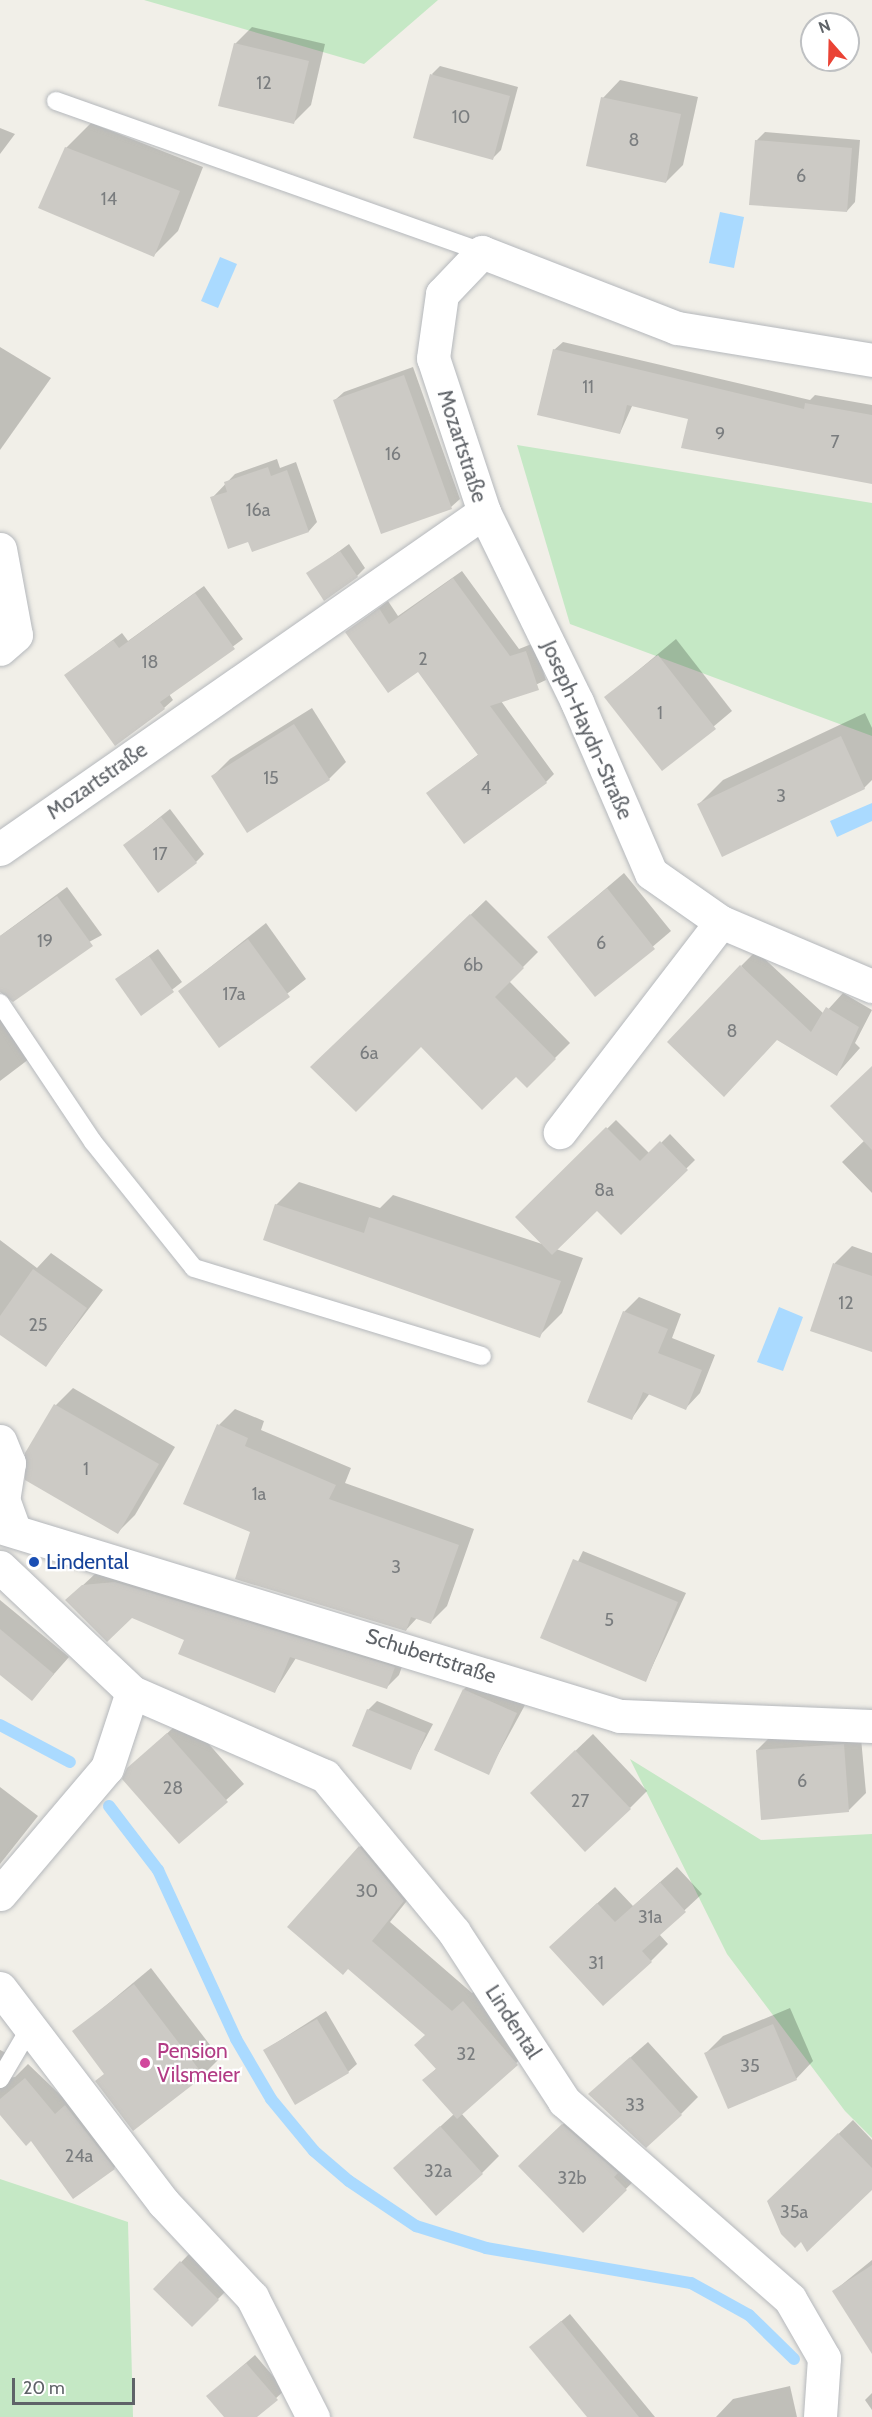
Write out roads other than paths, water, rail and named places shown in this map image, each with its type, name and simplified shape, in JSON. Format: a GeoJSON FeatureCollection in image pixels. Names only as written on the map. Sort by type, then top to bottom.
{"type":"FeatureCollection","features":[{"type":"Feature","properties":{"kind":"street"},"geometry":{"type":"LineString","coordinates":[[482,252],[677,328],[872,360]]}},
{"type":"Feature","properties":{"kind":"street","name":"Mozartstraße"},"geometry":{"type":"LineString","coordinates":[[0,849],[484,512],[433,358],[442,294],[482,252]]}},
{"type":"Feature","properties":{"kind":"street","name":"Joseph-Haydn-Straße"},"geometry":{"type":"LineString","coordinates":[[484,512],[577,702],[651,873],[722,922],[872,986]]}},
{"type":"Feature","properties":{"kind":"street"},"geometry":{"type":"LineString","coordinates":[[0,549],[16,635],[0,649]]}},
{"type":"Feature","properties":{"kind":"street"},"geometry":{"type":"LineString","coordinates":[[560,1132],[722,922]]}},
{"type":"Feature","properties":{"kind":"street"},"geometry":{"type":"LineString","coordinates":[[0,1441],[9,1462],[3,1498],[7,1528]]}},
{"type":"Feature","properties":{"kind":"street","name":"Schubertstraße"},"geometry":{"type":"LineString","coordinates":[[7,1528],[620,1716],[872,1726]]}},
{"type":"Feature","properties":{"kind":"street","name":"Lindental"},"geometry":{"type":"LineString","coordinates":[[0,1567],[132,1692],[325,1776],[454,1932],[564,2101],[790,2299],[824,2358],[819,2417]]}},
{"type":"Feature","properties":{"kind":"street"},"geometry":{"type":"LineString","coordinates":[[0,1894],[107,1768],[132,1692]]}},
{"type":"Feature","properties":{"kind":"street"},"geometry":{"type":"LineString","coordinates":[[0,1988],[164,2203],[252,2297],[313,2417]]}},
{"type":"Feature","properties":{"kind":"lane"},"geometry":{"type":"LineString","coordinates":[[56,101],[482,252]]}},
{"type":"Feature","properties":{"kind":"lane"},"geometry":{"type":"LineString","coordinates":[[0,1003],[93,1142],[194,1268],[482,1356]]}},
{"type":"Feature","properties":{"kind":"lane"},"geometry":{"type":"LineString","coordinates":[[0,2079],[30,2028]]}},
{"type":"Feature","properties":{"kind":"water"},"geometry":{"type":"Polygon","coordinates":[[[720,212],[744,217],[734,268],[709,263],[720,212]]]}},
{"type":"Feature","properties":{"kind":"water"},"geometry":{"type":"Polygon","coordinates":[[[220,257],[237,264],[218,308],[201,301],[220,257]]]}},
{"type":"Feature","properties":{"kind":"water"},"geometry":{"type":"Polygon","coordinates":[[[872,803],[872,821],[837,837],[830,821],[872,803]]]}},
{"type":"Feature","properties":{"kind":"water"},"geometry":{"type":"Polygon","coordinates":[[[779,1307],[803,1317],[783,1371],[757,1362],[779,1307]]]}},
{"type":"Feature","properties":{"kind":"waterway"},"geometry":{"type":"LineString","coordinates":[[0,1725],[70,1762]]}},
{"type":"Feature","properties":{"kind":"waterway"},"geometry":{"type":"LineString","coordinates":[[109,1806],[158,1870],[236,2039],[271,2099],[314,2151],[349,2181],[416,2226],[486,2248],[691,2283],[749,2315],[794,2359]]}},
{"type":"Feature","properties":{"kind":"place","name":"Lindental"},"geometry":{"type":"Point","coordinates":[34,1562]}},
{"type":"Feature","properties":{"kind":"place","name":"Pension Vilsmeier"},"geometry":{"type":"Point","coordinates":[145,2063]}}]}
